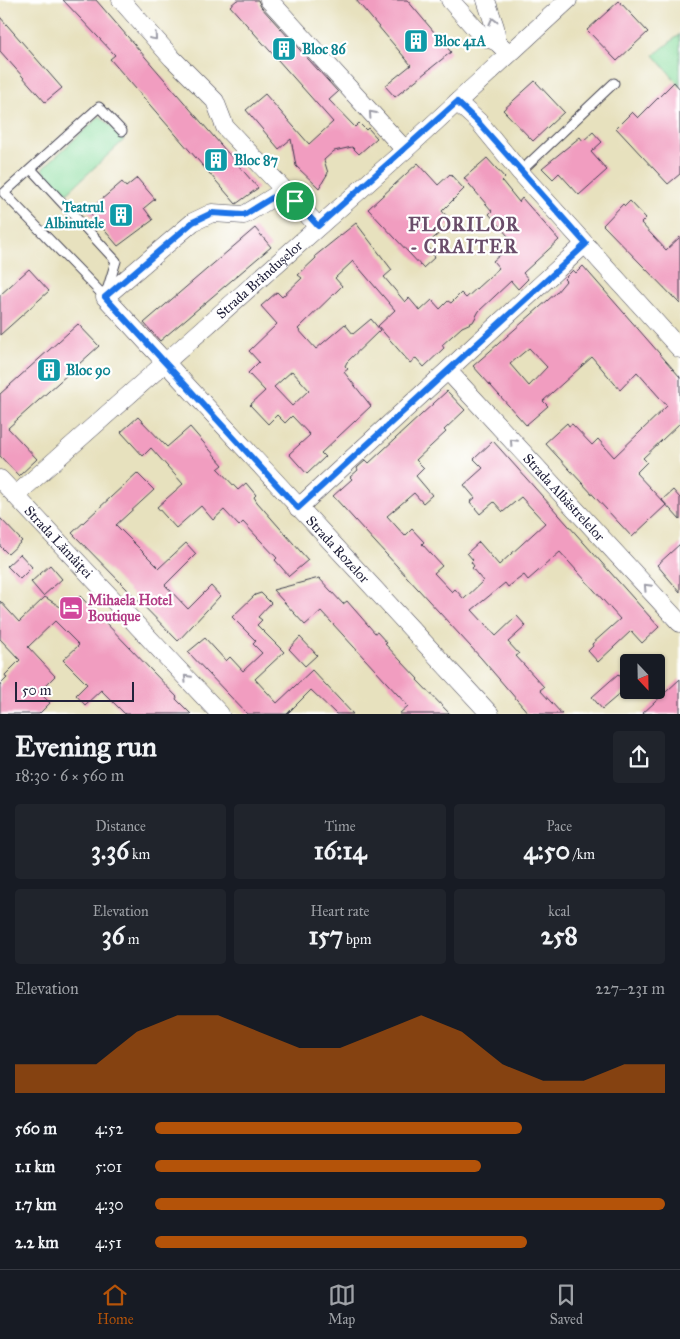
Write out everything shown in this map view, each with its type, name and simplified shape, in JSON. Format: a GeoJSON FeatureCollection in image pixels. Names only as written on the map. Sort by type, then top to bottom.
{"type":"FeatureCollection","features":[{"type":"Feature","properties":{"kind":"street"},"geometry":{"type":"LineString","coordinates":[[121,0],[172,58],[215,100],[225,127],[318,226]]}},
{"type":"Feature","properties":{"kind":"street"},"geometry":{"type":"LineString","coordinates":[[268,0],[405,150]]}},
{"type":"Feature","properties":{"kind":"street"},"geometry":{"type":"LineString","coordinates":[[450,0],[482,36],[503,48]]}},
{"type":"Feature","properties":{"kind":"street"},"geometry":{"type":"LineString","coordinates":[[486,0],[503,48]]}},
{"type":"Feature","properties":{"kind":"street","name":"Strada Brândușelor"},"geometry":{"type":"LineString","coordinates":[[16,496],[405,150],[457,102],[503,48],[568,0]]}},
{"type":"Feature","properties":{"kind":"street"},"geometry":{"type":"LineString","coordinates":[[457,102],[478,122],[520,172],[680,348]]}},
{"type":"Feature","properties":{"kind":"street"},"geometry":{"type":"LineString","coordinates":[[105,297],[171,239],[203,216],[212,213],[244,215],[275,196],[295,201]]}},
{"type":"Feature","properties":{"kind":"street"},"geometry":{"type":"LineString","coordinates":[[298,508],[449,372],[586,244]]}},
{"type":"Feature","properties":{"kind":"street","name":"Strada Rozelor"},"geometry":{"type":"LineString","coordinates":[[105,297],[490,714]]}},
{"type":"Feature","properties":{"kind":"street","name":"Strada Albăstrelelor"},"geometry":{"type":"LineString","coordinates":[[449,372],[680,623]]}},
{"type":"Feature","properties":{"kind":"street","name":"Strada Lămâiței"},"geometry":{"type":"LineString","coordinates":[[0,479],[220,714]]}},
{"type":"Feature","properties":{"kind":"lane"},"geometry":{"type":"LineString","coordinates":[[520,172],[614,83]]}},
{"type":"Feature","properties":{"kind":"lane"},"geometry":{"type":"LineString","coordinates":[[31,168],[116,261],[105,297],[4,193],[31,168],[100,107],[122,131]]}},
{"type":"Feature","properties":{"kind":"green space"},"geometry":{"type":"Polygon","coordinates":[[[680,34],[680,86],[654,55],[680,34]]]}},
{"type":"Feature","properties":{"kind":"green space"},"geometry":{"type":"Polygon","coordinates":[[[100,116],[124,140],[65,195],[42,169],[100,116]]]}},
{"type":"Feature","properties":{"kind":"building"},"geometry":{"type":"Polygon","coordinates":[[[63,0],[96,0],[258,188],[236,204],[110,59],[115,55],[63,0]]]}},
{"type":"Feature","properties":{"kind":"building"},"geometry":{"type":"Polygon","coordinates":[[[237,0],[258,0],[261,7],[338,92],[329,100],[355,127],[359,123],[366,130],[368,128],[377,138],[359,154],[352,147],[334,151],[324,160],[328,173],[319,188],[296,166],[291,139],[279,149],[246,110],[265,94],[309,144],[333,122],[230,6],[237,0]]]}},
{"type":"Feature","properties":{"kind":"building","name":"Bloc 41A"},"geometry":{"type":"Polygon","coordinates":[[[356,0],[407,0],[451,52],[395,97],[385,86],[411,65],[356,0]]]}},
{"type":"Feature","properties":{"kind":"building"},"geometry":{"type":"Polygon","coordinates":[[[619,1],[648,32],[617,61],[587,30],[619,1]]]}},
{"type":"Feature","properties":{"kind":"building"},"geometry":{"type":"Polygon","coordinates":[[[0,17],[62,88],[45,102],[0,51],[0,17]]]}},
{"type":"Feature","properties":{"kind":"building"},"geometry":{"type":"Polygon","coordinates":[[[535,81],[564,112],[533,141],[503,110],[535,81]]]}},
{"type":"Feature","properties":{"kind":"building"},"geometry":{"type":"Polygon","coordinates":[[[674,82],[680,89],[680,174],[668,184],[616,128],[632,112],[638,118],[674,82]]]}},
{"type":"Feature","properties":{"kind":"building"},"geometry":{"type":"Polygon","coordinates":[[[593,132],[602,142],[591,152],[607,170],[579,195],[559,173],[553,179],[542,168],[580,137],[583,141],[593,132]]]}},
{"type":"Feature","properties":{"kind":"building"},"geometry":{"type":"Polygon","coordinates":[[[487,158],[505,178],[502,181],[519,202],[522,198],[559,240],[523,273],[528,279],[518,289],[511,281],[479,311],[473,322],[462,327],[442,345],[444,348],[424,367],[416,358],[410,363],[378,326],[395,310],[353,261],[335,278],[342,286],[298,329],[316,349],[345,324],[353,334],[371,319],[380,330],[347,362],[345,366],[348,369],[344,372],[371,406],[321,453],[325,457],[307,474],[289,454],[310,435],[292,416],[285,423],[277,415],[268,424],[250,405],[265,391],[248,373],[259,362],[249,351],[277,324],[261,306],[277,292],[282,297],[302,278],[298,275],[316,258],[315,256],[356,223],[392,270],[384,277],[405,302],[409,298],[420,311],[432,300],[440,309],[448,301],[451,303],[461,293],[466,298],[499,268],[493,261],[514,243],[489,214],[492,211],[464,178],[487,158]],[[292,371],[274,387],[292,406],[309,390],[292,371]]]}},
{"type":"Feature","properties":{"kind":"building"},"geometry":{"type":"Polygon","coordinates":[[[418,163],[438,185],[450,174],[464,189],[442,211],[452,222],[426,245],[435,257],[423,268],[368,209],[418,163]]]}},
{"type":"Feature","properties":{"kind":"building","name":"Teatrul Albinutele"},"geometry":{"type":"Polygon","coordinates":[[[137,178],[155,199],[144,208],[153,220],[118,246],[88,211],[122,182],[126,187],[137,178]]]}},
{"type":"Feature","properties":{"kind":"building"},"geometry":{"type":"Polygon","coordinates":[[[630,201],[646,218],[641,223],[666,250],[680,237],[680,304],[603,225],[623,204],[625,206],[630,201]]]}},
{"type":"Feature","properties":{"kind":"building"},"geometry":{"type":"Polygon","coordinates":[[[255,228],[271,247],[160,341],[144,323],[255,228]]]}},
{"type":"Feature","properties":{"kind":"building"},"geometry":{"type":"Polygon","coordinates":[[[583,266],[680,377],[680,423],[643,458],[647,462],[636,473],[666,505],[632,537],[545,443],[567,423],[569,426],[572,424],[592,445],[598,439],[614,457],[667,406],[637,372],[620,390],[592,357],[543,401],[548,406],[526,425],[473,366],[556,293],[566,281],[564,279],[573,270],[576,273],[583,266]],[[529,348],[510,364],[529,386],[547,367],[529,348]]]}},
{"type":"Feature","properties":{"kind":"building"},"geometry":{"type":"Polygon","coordinates":[[[29,269],[49,291],[0,335],[0,295],[29,269]]]}},
{"type":"Feature","properties":{"kind":"building","name":"Bloc 90"},"geometry":{"type":"Polygon","coordinates":[[[78,324],[99,346],[8,428],[37,459],[19,476],[0,456],[0,394],[78,324]]]}},
{"type":"Feature","properties":{"kind":"building"},"geometry":{"type":"Polygon","coordinates":[[[447,391],[465,410],[444,430],[446,432],[416,460],[424,468],[416,476],[432,495],[423,503],[414,493],[387,516],[405,536],[412,529],[424,542],[422,544],[442,566],[434,573],[452,592],[455,589],[464,599],[483,581],[472,568],[474,566],[471,562],[473,560],[467,553],[479,542],[499,565],[545,523],[521,497],[503,512],[494,502],[480,514],[470,502],[475,498],[464,485],[483,468],[474,459],[493,441],[659,627],[642,643],[631,631],[598,662],[588,651],[593,646],[592,644],[620,619],[560,552],[528,580],[524,575],[508,587],[505,583],[472,610],[496,636],[517,616],[526,626],[508,642],[519,654],[516,656],[544,687],[540,690],[562,714],[529,714],[481,658],[333,496],[352,479],[350,477],[358,470],[357,468],[366,460],[369,463],[447,391]]]}},
{"type":"Feature","properties":{"kind":"building"},"geometry":{"type":"Polygon","coordinates":[[[138,417],[167,447],[190,427],[223,465],[218,469],[238,490],[246,483],[256,495],[254,497],[257,502],[308,560],[289,576],[275,560],[277,558],[243,522],[239,526],[224,510],[213,520],[201,506],[176,528],[157,507],[183,484],[151,448],[143,456],[121,432],[138,417]]]}},
{"type":"Feature","properties":{"kind":"building"},"geometry":{"type":"Polygon","coordinates":[[[137,473],[154,490],[116,525],[159,568],[186,543],[196,554],[165,585],[188,609],[211,586],[220,596],[178,641],[72,533],[137,473]]]}},
{"type":"Feature","properties":{"kind":"building"},"geometry":{"type":"Polygon","coordinates":[[[673,490],[680,498],[680,520],[662,500],[673,490]]]}},
{"type":"Feature","properties":{"kind":"building"},"geometry":{"type":"Polygon","coordinates":[[[0,518],[22,541],[8,554],[0,546],[0,518]]]}},
{"type":"Feature","properties":{"kind":"building"},"geometry":{"type":"Polygon","coordinates":[[[680,544],[680,592],[657,565],[680,544]]]}},
{"type":"Feature","properties":{"kind":"building"},"geometry":{"type":"Polygon","coordinates":[[[20,554],[32,567],[20,579],[7,566],[20,554]]]}},
{"type":"Feature","properties":{"kind":"building"},"geometry":{"type":"Polygon","coordinates":[[[50,565],[62,579],[43,596],[31,582],[50,565]]]}},
{"type":"Feature","properties":{"kind":"building"},"geometry":{"type":"Polygon","coordinates":[[[319,578],[343,604],[347,601],[375,633],[377,632],[387,643],[385,644],[417,680],[450,714],[399,714],[408,706],[321,611],[305,625],[273,590],[319,578]]]}},
{"type":"Feature","properties":{"kind":"building"},"geometry":{"type":"Polygon","coordinates":[[[261,593],[271,603],[258,617],[262,620],[257,625],[284,652],[255,679],[277,703],[312,670],[353,714],[336,714],[311,690],[287,714],[247,714],[188,652],[205,638],[226,661],[230,657],[243,671],[262,653],[253,644],[256,641],[232,617],[255,595],[261,593]]]}},
{"type":"Feature","properties":{"kind":"building"},"geometry":{"type":"Polygon","coordinates":[[[80,596],[191,714],[125,714],[101,690],[85,705],[76,695],[87,684],[63,660],[79,645],[55,621],[28,647],[55,676],[39,692],[50,703],[39,714],[0,714],[0,685],[7,678],[5,675],[20,660],[0,639],[0,601],[19,622],[45,597],[65,610],[80,596]]]}},
{"type":"Feature","properties":{"kind":"building"},"geometry":{"type":"Polygon","coordinates":[[[300,637],[317,655],[305,666],[289,649],[300,637]]]}},
{"type":"Feature","properties":{"kind":"building"},"geometry":{"type":"Polygon","coordinates":[[[618,674],[620,676],[620,694],[602,709],[592,697],[618,674]]]}},
{"type":"Feature","properties":{"kind":"building"},"geometry":{"type":"Polygon","coordinates":[[[680,679],[680,714],[642,714],[658,699],[665,699],[665,693],[680,679]]]}},
{"type":"Feature","properties":{"kind":"place","name":"Bloc 41A"},"geometry":{"type":"Point","coordinates":[416,41]}},
{"type":"Feature","properties":{"kind":"place","name":"Bloc 86"},"geometry":{"type":"Point","coordinates":[284,49]}},
{"type":"Feature","properties":{"kind":"place","name":"Bloc 87"},"geometry":{"type":"Point","coordinates":[216,160]}},
{"type":"Feature","properties":{"kind":"place","name":"Teatrul Albinutele"},"geometry":{"type":"Point","coordinates":[121,215]}},
{"type":"Feature","properties":{"kind":"place","name":"Bloc 90"},"geometry":{"type":"Point","coordinates":[49,370]}},
{"type":"Feature","properties":{"kind":"place","name":"Mihaela Hotel Boutique"},"geometry":{"type":"Point","coordinates":[71,608]}},
{"type":"Feature","properties":{"kind":"district","name":"FLORILOR - CRAITER"},"geometry":{"type":"Point","coordinates":[464,235]}},
{"type":"Feature","properties":{"kind":"route"},"geometry":{"type":"LineString","coordinates":[[457,102],[478,122],[520,172],[586,244],[449,372],[298,508],[194,392],[105,297],[171,239],[203,216],[212,213],[244,215],[265,200],[275,196],[295,201],[318,226],[457,102]]}}]}
